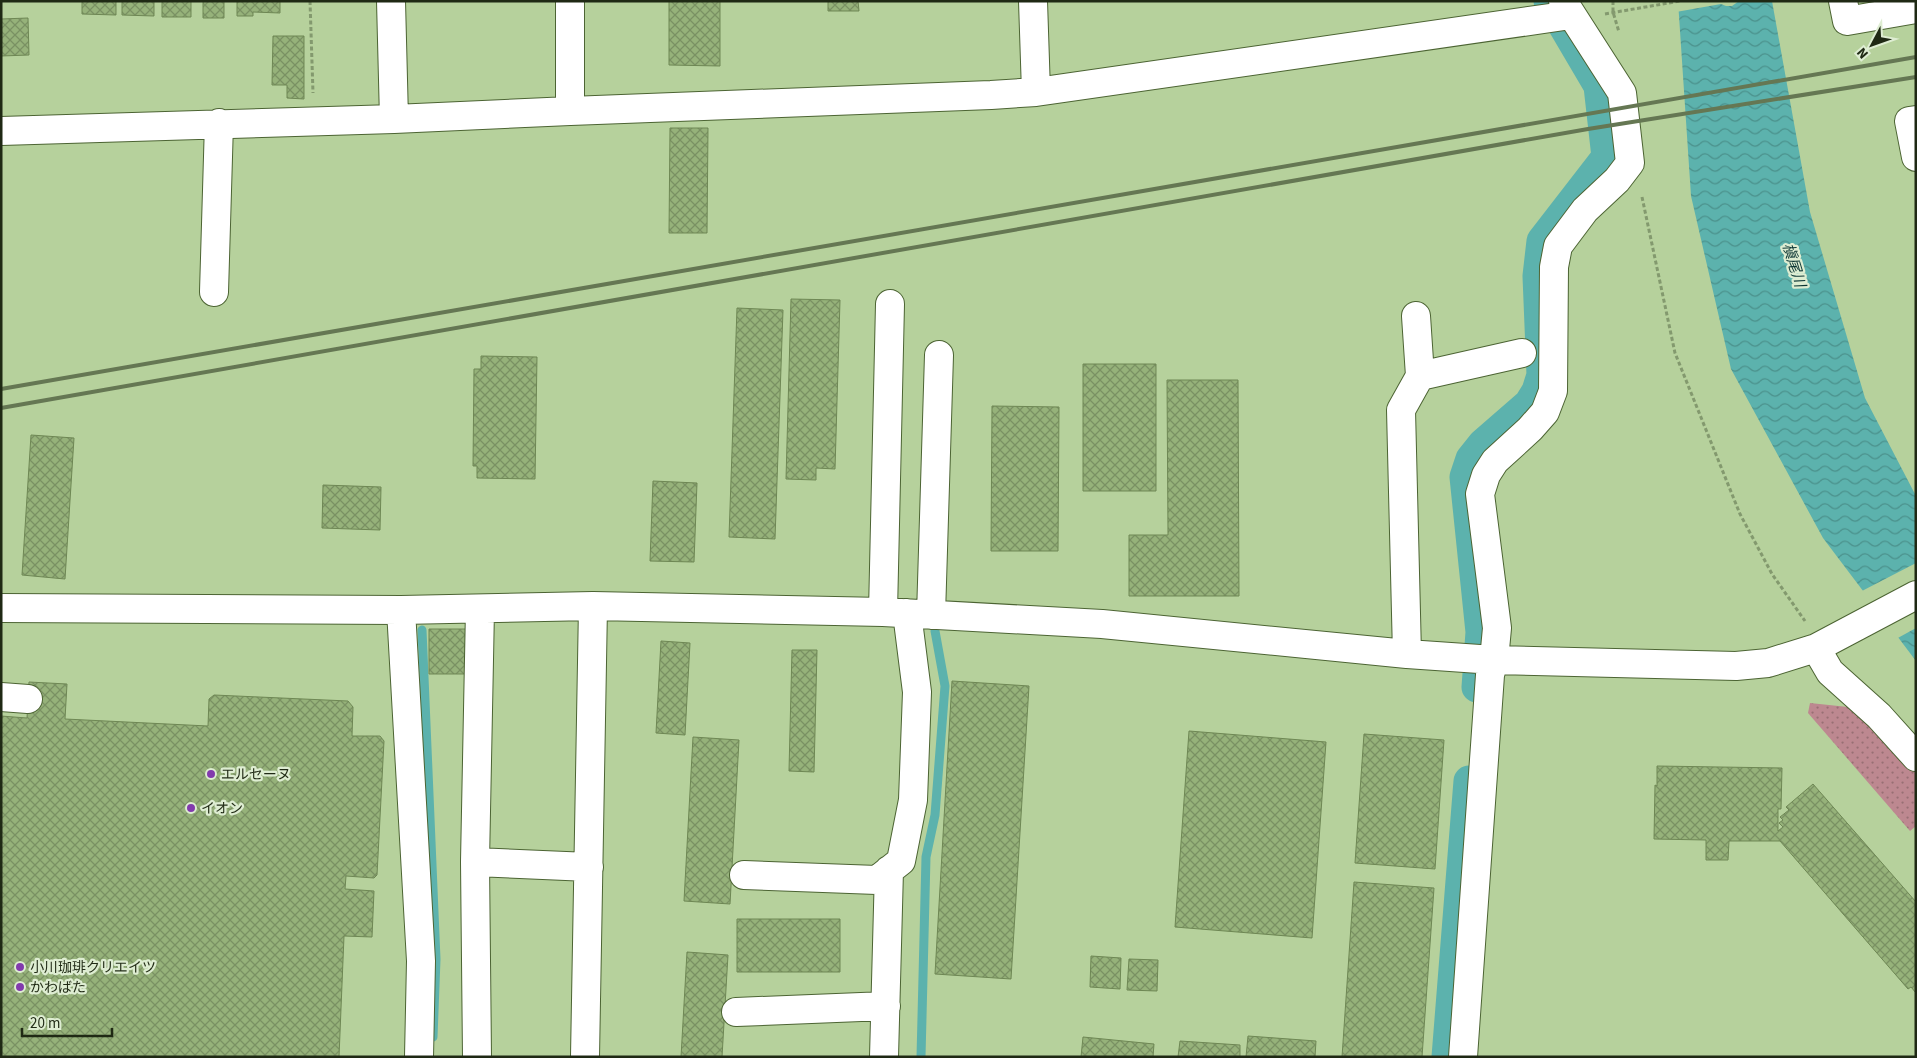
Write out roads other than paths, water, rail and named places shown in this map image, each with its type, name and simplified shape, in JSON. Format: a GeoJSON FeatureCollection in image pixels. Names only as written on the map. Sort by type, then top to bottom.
{"type":"FeatureCollection","features":[{"type":"Feature","properties":{"kind":"street"},"geometry":{"type":"LineString","coordinates":[[391,1],[394,119]]}},
{"type":"Feature","properties":{"kind":"street"},"geometry":{"type":"LineString","coordinates":[[570,1],[570,111]]}},
{"type":"Feature","properties":{"kind":"street"},"geometry":{"type":"LineString","coordinates":[[1033,1],[1036,92]]}},
{"type":"Feature","properties":{"kind":"street"},"geometry":{"type":"LineString","coordinates":[[1843,1],[1847,21],[1916,9]]}},
{"type":"Feature","properties":{"kind":"street"},"geometry":{"type":"LineString","coordinates":[[1,131],[394,119],[1036,92],[1561,13],[1622,93],[1630,163],[1617,180],[1585,210],[1558,246],[1554,267],[1552,391],[1545,412],[1530,430],[1495,460],[1486,475],[1480,494],[1497,628],[1491,659],[1463,1057]]}},
{"type":"Feature","properties":{"kind":"street"},"geometry":{"type":"LineString","coordinates":[[1916,120],[1910,121],[1916,157]]}},
{"type":"Feature","properties":{"kind":"street"},"geometry":{"type":"LineString","coordinates":[[214,292],[219,123]]}},
{"type":"Feature","properties":{"kind":"street"},"geometry":{"type":"LineString","coordinates":[[744,875],[877,880],[901,861],[913,800],[917,692],[907,613],[890,304]]}},
{"type":"Feature","properties":{"kind":"street"},"geometry":{"type":"LineString","coordinates":[[1406,654],[1401,410],[1420,376],[1416,316]]}},
{"type":"Feature","properties":{"kind":"street"},"geometry":{"type":"LineString","coordinates":[[1420,376],[1522,353]]}},
{"type":"Feature","properties":{"kind":"street"},"geometry":{"type":"LineString","coordinates":[[907,613],[939,355]]}},
{"type":"Feature","properties":{"kind":"street"},"geometry":{"type":"LineString","coordinates":[[1,608],[401,610],[593,606],[907,613],[1102,624],[1406,654],[1491,659],[1736,666],[1768,663],[1916,595]]}},
{"type":"Feature","properties":{"kind":"street"},"geometry":{"type":"LineString","coordinates":[[586,1057],[593,606]]}},
{"type":"Feature","properties":{"kind":"street"},"geometry":{"type":"LineString","coordinates":[[478,1057],[475,862],[480,609]]}},
{"type":"Feature","properties":{"kind":"street"},"geometry":{"type":"LineString","coordinates":[[401,610],[421,961],[419,1057]]}},
{"type":"Feature","properties":{"kind":"street"},"geometry":{"type":"LineString","coordinates":[[1818,639],[1830,672],[1879,716],[1916,758]]}},
{"type":"Feature","properties":{"kind":"street"},"geometry":{"type":"LineString","coordinates":[[1,697],[28,699]]}},
{"type":"Feature","properties":{"kind":"street"},"geometry":{"type":"LineString","coordinates":[[475,862],[589,867]]}},
{"type":"Feature","properties":{"kind":"street"},"geometry":{"type":"LineString","coordinates":[[884,1057],[889,870]]}},
{"type":"Feature","properties":{"kind":"street"},"geometry":{"type":"LineString","coordinates":[[736,1012],[886,1006]]}},
{"type":"Feature","properties":{"kind":"water","name":"槇尾川"},"geometry":{"type":"Polygon","coordinates":[[[1678,1],[1772,1],[1810,212],[1865,398],[1916,496],[1916,661],[1823,538],[1731,369],[1691,196],[1678,1]]]}},
{"type":"Feature","properties":{"kind":"waterway"},"geometry":{"type":"LineString","coordinates":[[1477,687],[1481,632],[1465,477],[1471,459],[1483,444],[1529,404],[1537,391],[1542,375],[1538,276],[1542,241],[1607,157],[1599,86],[1549,1]]}},
{"type":"Feature","properties":{"kind":"waterway"},"geometry":{"type":"LineString","coordinates":[[422,630],[436,959],[433,1037]]}},
{"type":"Feature","properties":{"kind":"waterway"},"geometry":{"type":"LineString","coordinates":[[921,1057],[926,857],[935,815],[945,686],[935,631]]}},
{"type":"Feature","properties":{"kind":"waterway"},"geometry":{"type":"LineString","coordinates":[[1447,1057],[1469,781]]}},
{"type":"Feature","properties":{"kind":"railway"},"geometry":{"type":"LineString","coordinates":[[1,389],[1916,57]]}},
{"type":"Feature","properties":{"kind":"railway"},"geometry":{"type":"LineString","coordinates":[[1,408],[1588,129],[1916,77]]}},
{"type":"Feature","properties":{"kind":"place","name":"エルセーヌ"},"geometry":{"type":"Point","coordinates":[211,774]}},
{"type":"Feature","properties":{"kind":"place","name":"イオン"},"geometry":{"type":"Point","coordinates":[191,808]}},
{"type":"Feature","properties":{"kind":"place","name":"小川珈琲クリエイツ"},"geometry":{"type":"Point","coordinates":[20,967]}},
{"type":"Feature","properties":{"kind":"place","name":"かわばた"},"geometry":{"type":"Point","coordinates":[20,987]}}]}
